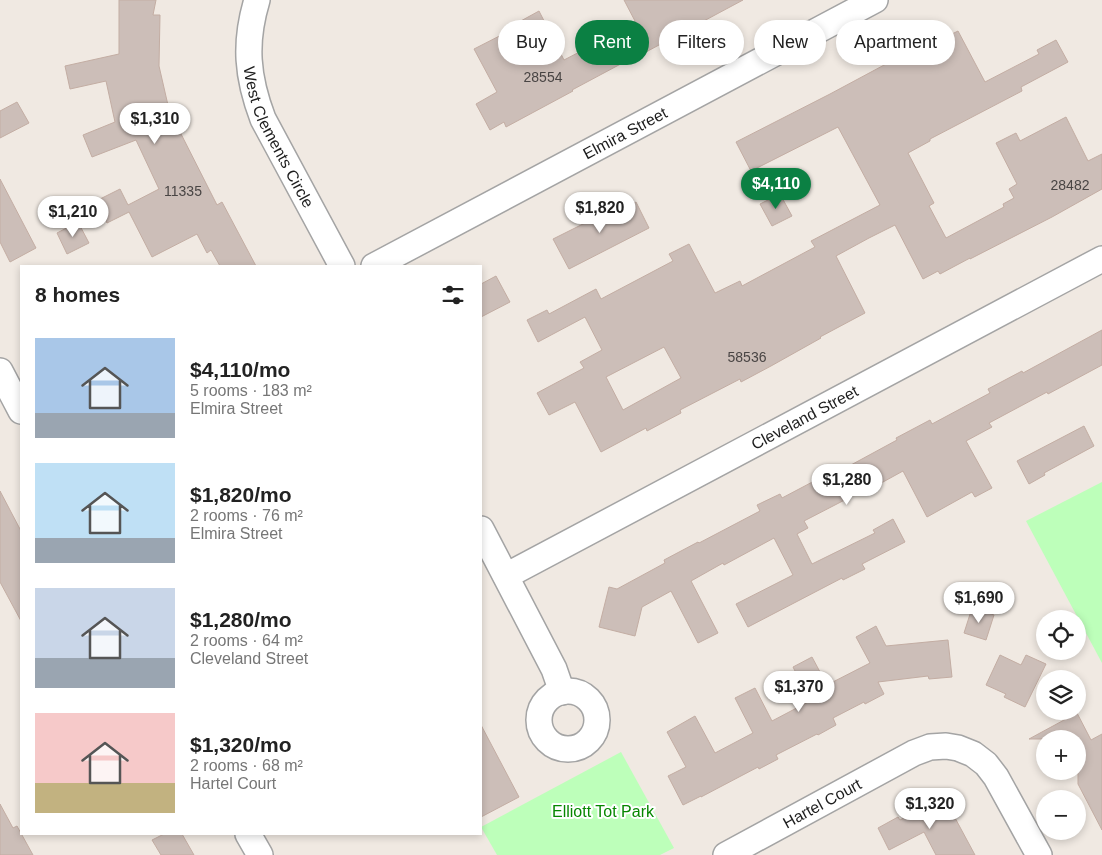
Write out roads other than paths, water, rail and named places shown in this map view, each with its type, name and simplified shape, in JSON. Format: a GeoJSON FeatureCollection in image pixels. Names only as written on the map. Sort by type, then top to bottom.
{"type":"FeatureCollection","features":[{"type":"Feature","properties":{"kind":"street","name":"West Clements Circle"},"geometry":{"type":"LineString","coordinates":[[257,0],[249,38],[250,72],[256,99],[263,119],[341,265]]}},
{"type":"Feature","properties":{"kind":"street","name":"Elmira Street"},"geometry":{"type":"LineString","coordinates":[[376,265],[875,0]]}},
{"type":"Feature","properties":{"kind":"street","name":"Cleveland Street"},"geometry":{"type":"LineString","coordinates":[[506,576],[1102,259]]}},
{"type":"Feature","properties":{"kind":"street"},"geometry":{"type":"LineString","coordinates":[[0,371],[20,409]]}},
{"type":"Feature","properties":{"kind":"street"},"geometry":{"type":"LineString","coordinates":[[482,531],[554,669],[562,692]]}},
{"type":"Feature","properties":{"kind":"street","name":"Hartel Court"},"geometry":{"type":"LineString","coordinates":[[726,855],[914,753],[946,746],[973,754],[986,764],[996,777],[1039,855]]}},
{"type":"Feature","properties":{"kind":"street"},"geometry":{"type":"LineString","coordinates":[[249,835],[260,855]]}},
{"type":"Feature","properties":{"kind":"park label","name":"Elliott Tot Park"},"geometry":{"type":"Point","coordinates":[603,811]}}]}
